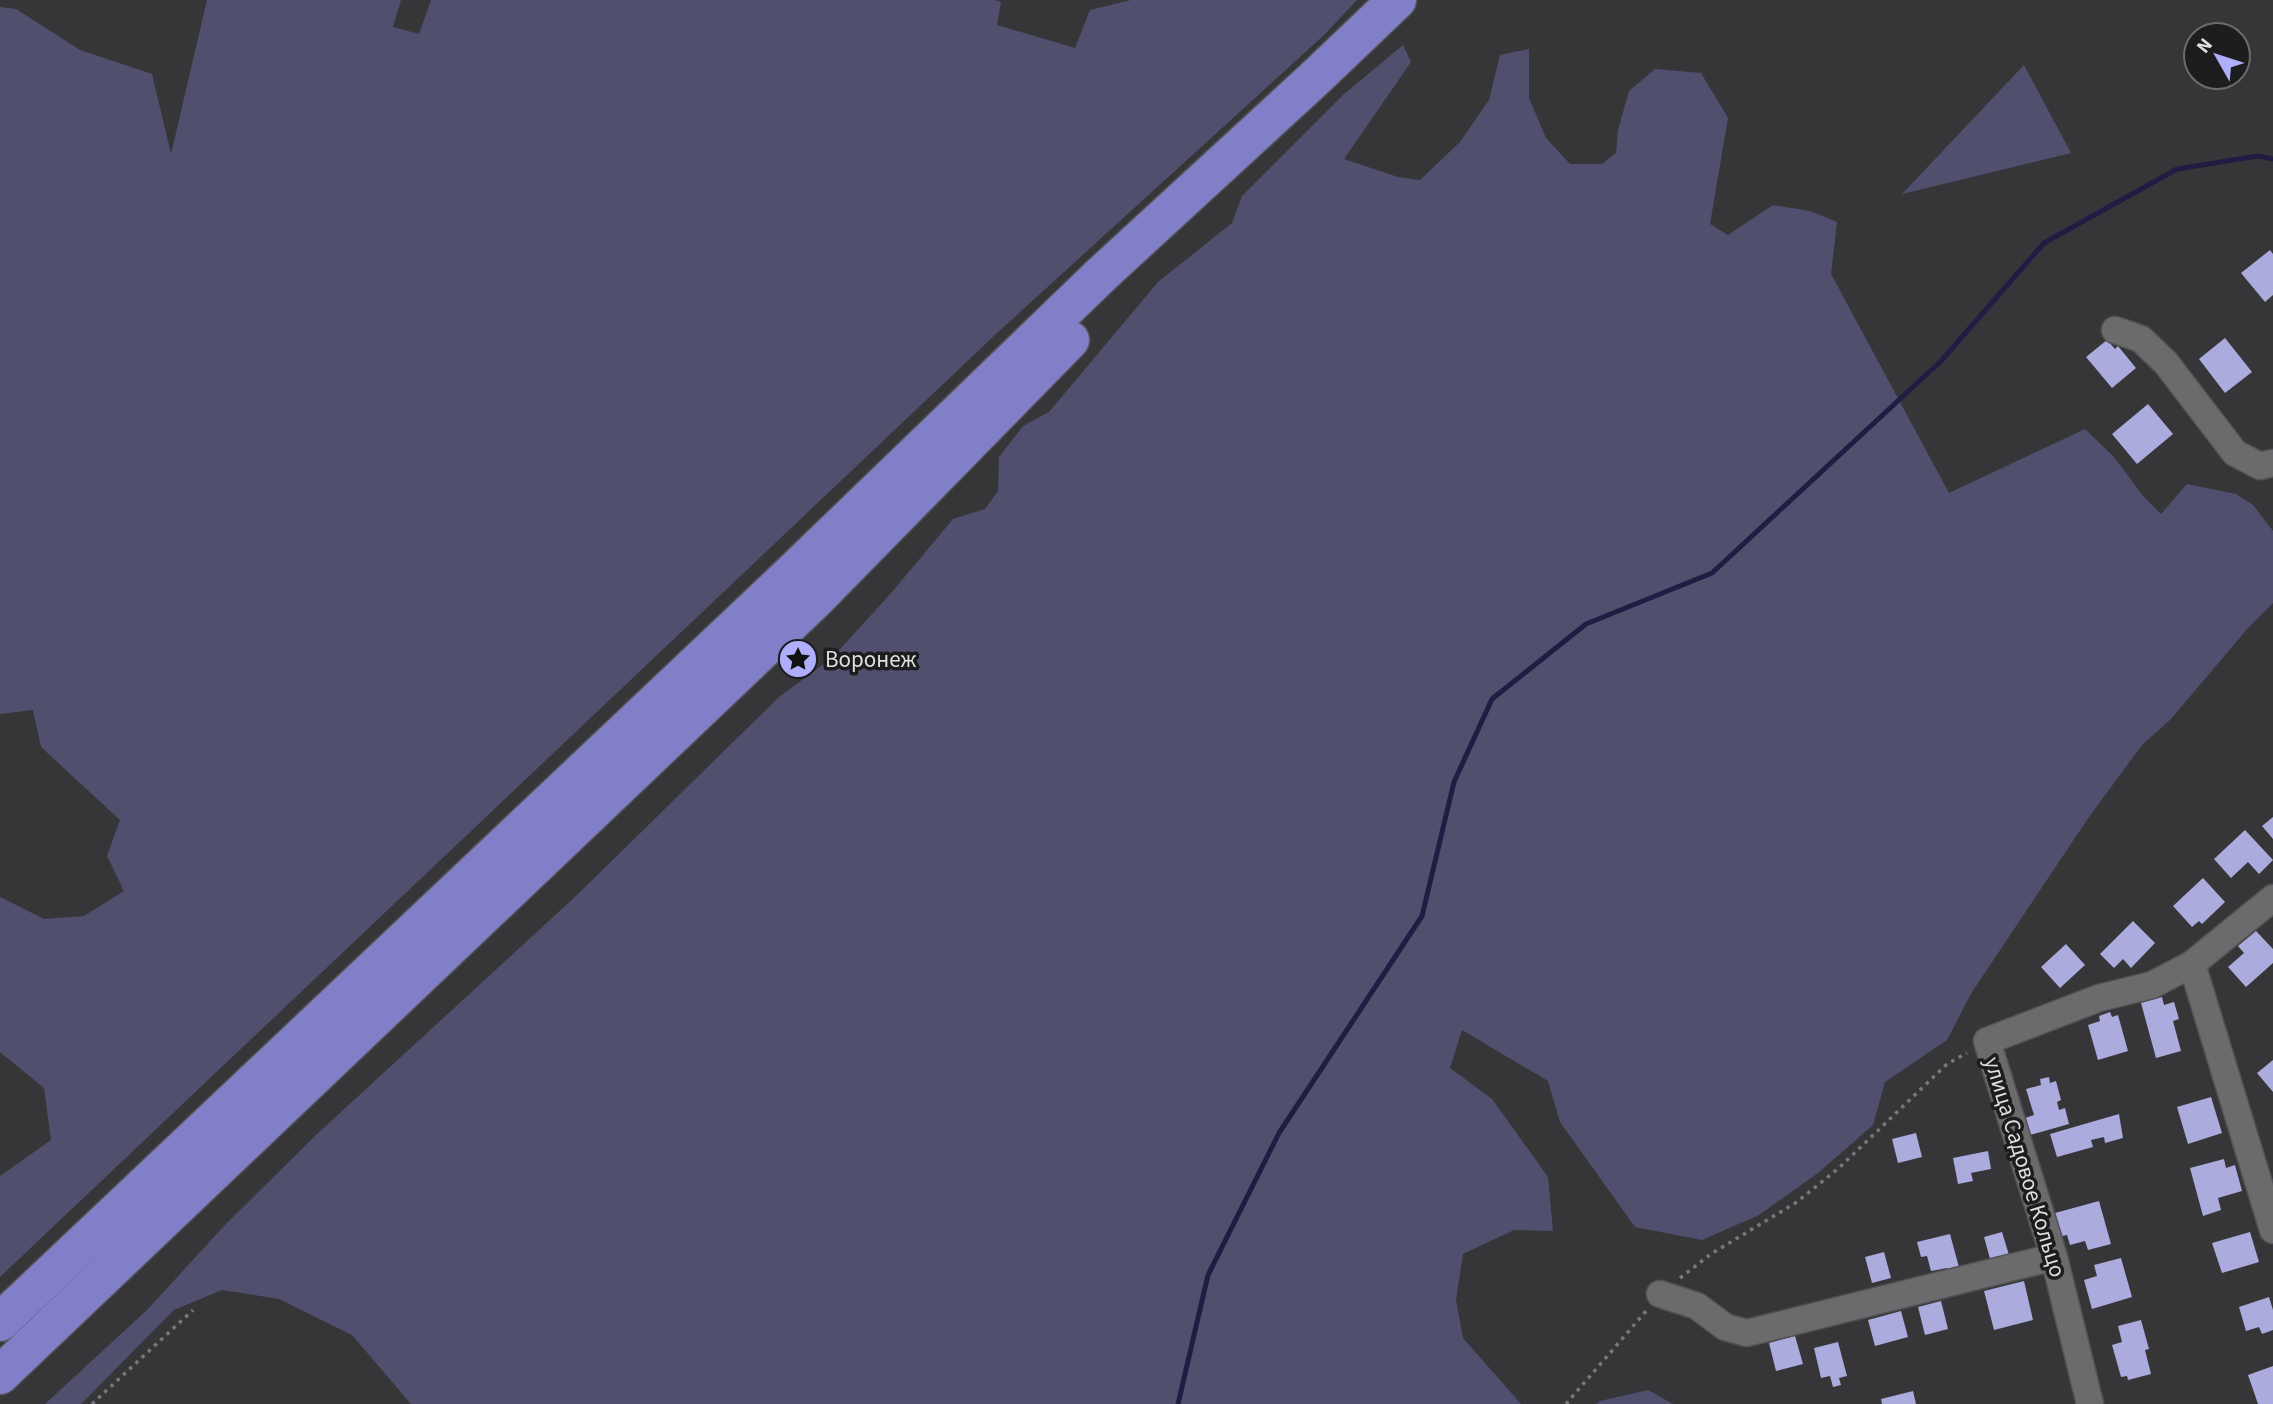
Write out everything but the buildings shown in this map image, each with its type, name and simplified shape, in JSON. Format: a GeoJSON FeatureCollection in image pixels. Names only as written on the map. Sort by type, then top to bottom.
{"type":"FeatureCollection","features":[{"type":"Feature","properties":{"kind":"highway"},"geometry":{"type":"LineString","coordinates":[[0,1322],[789,576],[1102,274],[1397,0]]}},
{"type":"Feature","properties":{"kind":"highway"},"geometry":{"type":"LineString","coordinates":[[0,1375],[815,600],[1074,337],[1313,80]]}},
{"type":"Feature","properties":{"kind":"street"},"geometry":{"type":"LineString","coordinates":[[2115,330],[2141,339],[2166,363],[2235,453],[2260,466],[2273,463]]}},
{"type":"Feature","properties":{"kind":"street","name":"улица Садовое Кольцо"},"geometry":{"type":"LineString","coordinates":[[2090,1404],[2054,1257],[1987,1041],[2099,998],[2152,985],[2192,964],[2273,898]]}},
{"type":"Feature","properties":{"kind":"street"},"geometry":{"type":"LineString","coordinates":[[2192,964],[2273,1230]]}},
{"type":"Feature","properties":{"kind":"street"},"geometry":{"type":"LineString","coordinates":[[1660,1294],[1696,1306],[1725,1327],[1747,1334],[2054,1257]]}},
{"type":"Feature","properties":{"kind":"path"},"geometry":{"type":"LineString","coordinates":[[1566,1404],[1660,1294],[1711,1254],[1797,1202],[1840,1167],[1947,1064],[1987,1041]]}},
{"type":"Feature","properties":{"kind":"path"},"geometry":{"type":"LineString","coordinates":[[92,1404],[193,1310]]}},
{"type":"Feature","properties":{"kind":"shaded area"},"geometry":{"type":"Polygon","coordinates":[[[207,0],[401,0],[393,27],[419,34],[431,0],[994,0],[1001,2],[997,25],[1075,48],[1090,10],[1131,0],[1357,0],[1324,35],[996,334],[0,1277],[0,1176],[51,1140],[44,1088],[0,1052],[0,897],[44,919],[84,916],[124,891],[107,856],[120,820],[41,747],[33,710],[0,714],[0,7],[16,9],[80,50],[152,74],[171,154],[207,0]]]}},
{"type":"Feature","properties":{"kind":"shaded area"},"geometry":{"type":"Polygon","coordinates":[[[1403,45],[1411,62],[1344,159],[1398,177],[1420,180],[1460,142],[1489,100],[1500,55],[1529,49],[1529,98],[1546,138],[1570,164],[1602,164],[1616,153],[1618,130],[1629,91],[1655,69],[1701,73],[1728,118],[1710,224],[1728,235],[1773,205],[1810,211],[1837,222],[1831,274],[1949,493],[2085,429],[2114,457],[2143,496],[2161,514],[2187,484],[2236,494],[2253,505],[2273,531],[2273,603],[2248,628],[2171,719],[2142,745],[2089,817],[1972,992],[1947,1040],[1885,1082],[1873,1125],[1818,1173],[1759,1215],[1702,1240],[1635,1227],[1560,1122],[1548,1081],[1462,1030],[1450,1068],[1492,1099],[1548,1177],[1553,1231],[1514,1230],[1463,1254],[1456,1300],[1463,1338],[1521,1404],[411,1404],[352,1335],[279,1299],[222,1290],[174,1310],[81,1404],[45,1404],[148,1309],[224,1226],[316,1135],[576,896],[779,697],[832,658],[953,519],[985,509],[998,491],[999,457],[1023,426],[1049,412],[1158,282],[1232,223],[1242,196],[1343,95],[1403,45]]]}},
{"type":"Feature","properties":{"kind":"shaded area"},"geometry":{"type":"Polygon","coordinates":[[[2024,65],[2071,153],[1902,194],[2024,65]]]}},
{"type":"Feature","properties":{"kind":"shaded area"},"geometry":{"type":"Polygon","coordinates":[[[1648,1390],[1673,1404],[1596,1404],[1600,1401],[1648,1390]]]}},
{"type":"Feature","properties":{"kind":"waterway"},"geometry":{"type":"LineString","coordinates":[[1178,1404],[1208,1275],[1279,1133],[1422,916],[1454,782],[1492,699],[1586,624],[1712,573],[1941,361],[2044,243],[2177,169],[2258,156],[2273,159]]}},
{"type":"Feature","properties":{"kind":"place","name":"Воронеж"},"geometry":{"type":"Point","coordinates":[798,659]}}]}
